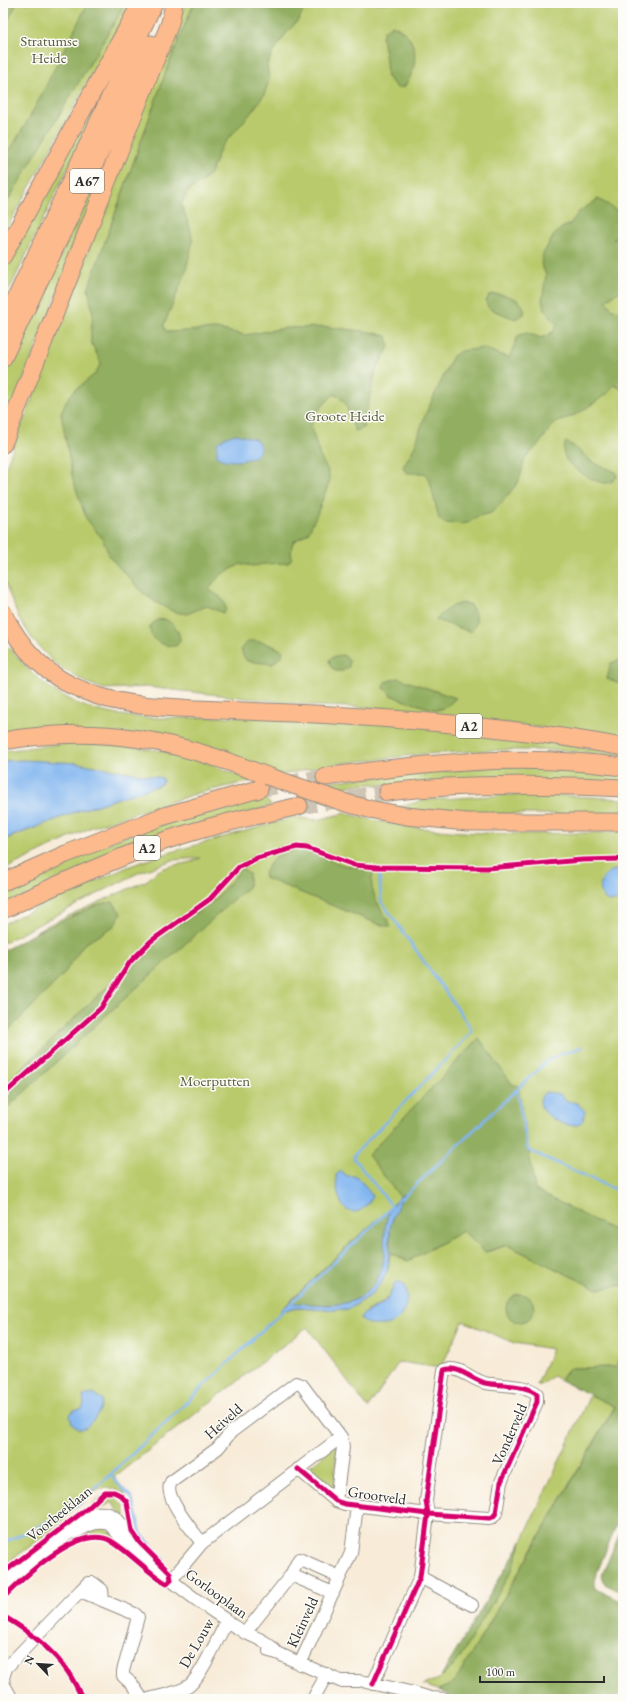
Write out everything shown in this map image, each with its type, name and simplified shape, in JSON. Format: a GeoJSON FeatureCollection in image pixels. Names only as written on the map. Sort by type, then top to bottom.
{"type":"FeatureCollection","features":[{"type":"Feature","properties":{"kind":"highway","name":"A67"},"geometry":{"type":"LineString","coordinates":[[3,256],[141,3]]}},
{"type":"Feature","properties":{"kind":"highway","name":"A67"},"geometry":{"type":"LineString","coordinates":[[3,326],[154,3]]}},
{"type":"Feature","properties":{"kind":"highway","name":"A67"},"geometry":{"type":"LineString","coordinates":[[3,358],[170,3]]}},
{"type":"Feature","properties":{"kind":"highway","name":"A67"},"geometry":{"type":"LineString","coordinates":[[3,444],[170,23],[174,3]]}},
{"type":"Feature","properties":{"kind":"highway","name":"A2"},"geometry":{"type":"LineString","coordinates":[[3,614],[25,649],[48,671],[73,687],[115,701],[176,708],[416,720],[561,737],[623,747]]}},
{"type":"Feature","properties":{"kind":"highway"},"geometry":{"type":"LineString","coordinates":[[3,741],[68,734],[117,736],[144,739],[203,752],[263,783],[309,791],[369,809],[406,816],[467,822],[623,822]]}},
{"type":"Feature","properties":{"kind":"highway"},"geometry":{"type":"LineString","coordinates":[[325,777],[384,768],[460,761],[559,761],[598,763],[623,767]]}},
{"type":"Feature","properties":{"kind":"highway","name":"A2"},"geometry":{"type":"LineString","coordinates":[[3,882],[66,854],[161,818],[263,783]]}},
{"type":"Feature","properties":{"kind":"highway"},"geometry":{"type":"LineString","coordinates":[[387,792],[424,788],[505,784],[623,788]]}},
{"type":"Feature","properties":{"kind":"highway","name":"A2"},"geometry":{"type":"LineString","coordinates":[[3,910],[75,876],[165,841],[227,822],[299,806]]}},
{"type":"Feature","properties":{"kind":"street","name":"Vonderveld"},"geometry":{"type":"LineString","coordinates":[[450,1368],[459,1370],[484,1383],[534,1390],[537,1394],[537,1402],[501,1482],[496,1513],[493,1517],[428,1514],[426,1501],[444,1370],[450,1368]]}},
{"type":"Feature","properties":{"kind":"street","name":"Heiveld"},"geometry":{"type":"LineString","coordinates":[[202,1543],[182,1517],[168,1486],[171,1482],[218,1448],[231,1432],[296,1383],[302,1385],[341,1437]]}},
{"type":"Feature","properties":{"kind":"street"},"geometry":{"type":"LineString","coordinates":[[171,1580],[202,1543],[341,1437]]}},
{"type":"Feature","properties":{"kind":"street","name":"Grootveld"},"geometry":{"type":"LineString","coordinates":[[336,1501],[343,1447],[341,1437]]}},
{"type":"Feature","properties":{"kind":"street","name":"Grootveld"},"geometry":{"type":"LineString","coordinates":[[298,1469],[336,1501],[357,1506],[428,1514]]}},
{"type":"Feature","properties":{"kind":"street","name":"Kleinveld"},"geometry":{"type":"LineString","coordinates":[[300,1664],[351,1553],[357,1506]]}},
{"type":"Feature","properties":{"kind":"street","name":"Voorbeeklaan"},"geometry":{"type":"LineString","coordinates":[[3,1584],[15,1573],[69,1533],[74,1527],[96,1513],[104,1517]]}},
{"type":"Feature","properties":{"kind":"street","name":"Gorlooplaan"},"geometry":{"type":"LineString","coordinates":[[104,1517],[111,1514],[117,1519],[126,1531],[130,1542],[171,1580],[199,1602],[245,1633],[256,1636],[270,1644],[277,1653],[340,1681],[359,1681],[430,1698],[447,1699]]}},
{"type":"Feature","properties":{"kind":"street"},"geometry":{"type":"LineString","coordinates":[[373,1684],[420,1577],[428,1514]]}},
{"type":"Feature","properties":{"kind":"street"},"geometry":{"type":"LineString","coordinates":[[245,1633],[291,1575],[299,1559],[302,1559],[340,1577]]}},
{"type":"Feature","properties":{"kind":"street","name":"Kleinveld"},"geometry":{"type":"LineString","coordinates":[[291,1575],[333,1593]]}},
{"type":"Feature","properties":{"kind":"street"},"geometry":{"type":"LineString","coordinates":[[420,1577],[472,1605]]}},
{"type":"Feature","properties":{"kind":"street"},"geometry":{"type":"LineString","coordinates":[[12,1699],[4,1685],[4,1673],[80,1591],[136,1614],[138,1618],[123,1671],[123,1676],[132,1684],[142,1699]]}},
{"type":"Feature","properties":{"kind":"street","name":"De Louw"},"geometry":{"type":"LineString","coordinates":[[149,1699],[183,1695],[200,1671],[227,1621]]}},
{"type":"Feature","properties":{"kind":"street"},"geometry":{"type":"LineString","coordinates":[[313,1699],[327,1674]]}},
{"type":"Feature","properties":{"kind":"green space","name":"Stratumse Heide"},"geometry":{"type":"Polygon","coordinates":[[[3,3],[131,3],[3,235],[3,3]]]}},
{"type":"Feature","properties":{"kind":"green space"},"geometry":{"type":"Polygon","coordinates":[[[3,3],[17,3],[3,30],[3,3]]]}},
{"type":"Feature","properties":{"kind":"green space"},"geometry":{"type":"Polygon","coordinates":[[[88,3],[126,3],[3,209],[3,162],[31,115],[88,3]]]}},
{"type":"Feature","properties":{"kind":"green space","name":"Groote Heide"},"geometry":{"type":"Polygon","coordinates":[[[186,3],[194,3],[169,63],[91,281],[204,3],[623,3],[623,738],[385,708],[319,706],[146,687],[104,689],[87,683],[56,665],[33,640],[19,618],[3,578],[3,474],[173,30],[186,3]]]}},
{"type":"Feature","properties":{"kind":"green space"},"geometry":{"type":"Polygon","coordinates":[[[194,3],[307,3],[299,19],[285,35],[272,54],[267,65],[269,80],[264,95],[250,114],[221,147],[211,172],[204,180],[189,190],[181,204],[193,241],[185,274],[164,325],[165,330],[169,332],[216,329],[245,335],[285,328],[328,327],[371,332],[387,336],[389,347],[376,370],[363,428],[355,431],[345,403],[337,395],[333,395],[313,416],[311,427],[320,456],[328,471],[330,480],[308,533],[293,542],[291,550],[292,558],[288,563],[253,566],[241,564],[222,574],[213,583],[209,590],[223,600],[226,610],[223,613],[207,606],[187,614],[174,612],[155,602],[143,593],[109,555],[103,540],[86,518],[73,480],[61,413],[66,401],[74,391],[95,374],[101,363],[91,342],[93,314],[88,289],[169,63],[194,3]]]}},
{"type":"Feature","properties":{"kind":"green space"},"geometry":{"type":"Polygon","coordinates":[[[392,25],[408,36],[412,44],[415,61],[413,70],[404,87],[397,88],[387,77],[382,37],[384,31],[392,25]]]}},
{"type":"Feature","properties":{"kind":"green space"},"geometry":{"type":"Polygon","coordinates":[[[136,26],[3,303],[3,269],[136,26]]]}},
{"type":"Feature","properties":{"kind":"green space"},"geometry":{"type":"Polygon","coordinates":[[[122,129],[3,431],[3,381],[57,263],[122,129]]]}},
{"type":"Feature","properties":{"kind":"green space"},"geometry":{"type":"Polygon","coordinates":[[[598,199],[618,212],[623,219],[623,223],[613,240],[623,237],[623,289],[606,300],[611,308],[623,313],[623,390],[614,385],[608,393],[579,413],[553,424],[540,443],[525,459],[519,481],[501,504],[491,513],[478,516],[470,522],[463,524],[444,523],[439,519],[430,482],[425,473],[408,473],[403,467],[415,446],[425,415],[453,356],[461,351],[483,348],[509,358],[518,336],[526,333],[542,338],[553,332],[557,324],[546,311],[542,301],[546,275],[541,264],[543,254],[554,235],[561,228],[569,225],[579,212],[598,199]]]}},
{"type":"Feature","properties":{"kind":"green space"},"geometry":{"type":"Polygon","coordinates":[[[489,295],[505,295],[515,299],[522,305],[524,314],[515,319],[490,309],[486,302],[489,295]]]}},
{"type":"Feature","properties":{"kind":"green space"},"geometry":{"type":"Polygon","coordinates":[[[566,442],[575,447],[592,462],[616,472],[617,477],[609,482],[602,483],[580,472],[568,462],[565,457],[564,449],[566,442]]]}},
{"type":"Feature","properties":{"kind":"green space"},"geometry":{"type":"Polygon","coordinates":[[[463,603],[470,605],[476,616],[476,622],[471,632],[436,620],[448,609],[463,603]]]}},
{"type":"Feature","properties":{"kind":"green space"},"geometry":{"type":"Polygon","coordinates":[[[165,619],[177,630],[180,640],[176,646],[158,642],[154,639],[150,631],[150,626],[157,620],[165,619]]]}},
{"type":"Feature","properties":{"kind":"green space"},"geometry":{"type":"Polygon","coordinates":[[[250,641],[275,647],[283,651],[282,656],[272,664],[247,661],[243,656],[241,649],[250,641]]]}},
{"type":"Feature","properties":{"kind":"green space"},"geometry":{"type":"Polygon","coordinates":[[[10,647],[28,669],[59,694],[96,710],[117,714],[160,718],[248,716],[398,723],[468,731],[623,753],[623,757],[559,750],[501,750],[424,754],[328,765],[281,775],[207,747],[3,736],[3,669],[6,649],[10,647]]]}},
{"type":"Feature","properties":{"kind":"green space"},"geometry":{"type":"Polygon","coordinates":[[[343,655],[349,660],[349,667],[342,671],[336,671],[331,667],[329,660],[335,656],[343,655]]]}},
{"type":"Feature","properties":{"kind":"green space"},"geometry":{"type":"Polygon","coordinates":[[[619,660],[623,661],[623,685],[607,679],[611,663],[619,660]]]}},
{"type":"Feature","properties":{"kind":"green space"},"geometry":{"type":"Polygon","coordinates":[[[398,678],[456,698],[445,708],[436,710],[399,699],[390,694],[384,688],[385,682],[398,678]]]}},
{"type":"Feature","properties":{"kind":"green space"},"geometry":{"type":"Polygon","coordinates":[[[67,743],[117,745],[167,752],[200,760],[251,781],[198,793],[92,827],[3,870],[3,840],[78,811],[160,785],[163,782],[162,778],[82,765],[43,761],[3,761],[3,751],[67,743]]]}},
{"type":"Feature","properties":{"kind":"green space"},"geometry":{"type":"Polygon","coordinates":[[[503,766],[623,772],[623,784],[388,787],[372,784],[339,787],[329,781],[503,766]]]}},
{"type":"Feature","properties":{"kind":"green space"},"geometry":{"type":"Polygon","coordinates":[[[260,793],[271,805],[3,904],[3,890],[120,838],[260,793]]]}},
{"type":"Feature","properties":{"kind":"green space"},"geometry":{"type":"Polygon","coordinates":[[[506,795],[556,795],[623,799],[623,815],[436,813],[399,807],[425,800],[506,795]]]}},
{"type":"Feature","properties":{"kind":"green space","name":"Moerputten"},"geometry":{"type":"Polygon","coordinates":[[[345,813],[414,827],[449,831],[518,834],[623,832],[623,1236],[535,1195],[399,1195],[400,1197],[392,1207],[347,1246],[281,1310],[298,1308],[328,1310],[349,1309],[370,1296],[388,1269],[390,1253],[408,1261],[463,1231],[485,1252],[507,1245],[597,1289],[623,1285],[623,1348],[616,1367],[570,1368],[560,1380],[553,1376],[541,1385],[537,1385],[552,1349],[514,1343],[463,1321],[441,1368],[399,1362],[368,1408],[307,1327],[114,1477],[126,1496],[119,1491],[109,1488],[98,1490],[85,1498],[51,1531],[3,1566],[3,953],[46,926],[148,880],[154,874],[166,867],[186,863],[200,858],[173,860],[138,873],[3,943],[3,924],[130,866],[168,853],[294,817],[317,820],[345,813]],[[396,1282],[385,1300],[366,1311],[386,1325],[396,1282]]]}},
{"type":"Feature","properties":{"kind":"green space"},"geometry":{"type":"Polygon","coordinates":[[[301,849],[343,865],[375,870],[372,877],[373,892],[391,927],[378,924],[265,878],[264,872],[276,856],[301,849]]]}},
{"type":"Feature","properties":{"kind":"green space"},"geometry":{"type":"Polygon","coordinates":[[[241,868],[249,874],[249,886],[100,1021],[3,1112],[3,1086],[156,940],[212,902],[241,868]]]}},
{"type":"Feature","properties":{"kind":"green space"},"geometry":{"type":"Polygon","coordinates":[[[113,902],[121,913],[114,926],[83,945],[63,975],[3,1036],[3,951],[37,932],[100,904],[113,902]]]}},
{"type":"Feature","properties":{"kind":"green space"},"geometry":{"type":"Polygon","coordinates":[[[479,1038],[512,1084],[518,1086],[535,1190],[623,1235],[623,1285],[597,1289],[507,1245],[485,1252],[463,1231],[408,1261],[390,1253],[390,1229],[393,1217],[402,1196],[400,1197],[368,1155],[479,1038]]]}},
{"type":"Feature","properties":{"kind":"green space"},"geometry":{"type":"Polygon","coordinates":[[[392,1207],[386,1227],[383,1268],[373,1286],[363,1295],[354,1300],[343,1303],[287,1305],[347,1246],[392,1207]]]}},
{"type":"Feature","properties":{"kind":"green space"},"geometry":{"type":"Polygon","coordinates":[[[520,1294],[530,1298],[534,1308],[530,1318],[520,1322],[510,1318],[506,1308],[510,1298],[520,1294]]]}},
{"type":"Feature","properties":{"kind":"green space"},"geometry":{"type":"Polygon","coordinates":[[[623,1348],[623,1508],[594,1580],[594,1586],[596,1589],[623,1602],[623,1699],[457,1699],[438,1690],[450,1685],[458,1677],[615,1407],[560,1380],[570,1368],[616,1367],[623,1348]]]}},
{"type":"Feature","properties":{"kind":"green space"},"geometry":{"type":"Polygon","coordinates":[[[590,1395],[615,1406],[458,1677],[450,1685],[438,1690],[423,1685],[440,1678],[457,1662],[513,1567],[522,1541],[590,1395]]]}},
{"type":"Feature","properties":{"kind":"green space"},"geometry":{"type":"Polygon","coordinates":[[[337,1444],[334,1491],[307,1469],[337,1444]]]}},
{"type":"Feature","properties":{"kind":"green space"},"geometry":{"type":"Polygon","coordinates":[[[109,1496],[115,1497],[124,1506],[126,1522],[129,1528],[112,1502],[86,1517],[92,1506],[97,1501],[109,1496]]]}},
{"type":"Feature","properties":{"kind":"green space"},"geometry":{"type":"Polygon","coordinates":[[[623,1526],[623,1593],[605,1584],[602,1575],[623,1526]]]}},
{"type":"Feature","properties":{"kind":"green space"},"geometry":{"type":"Polygon","coordinates":[[[103,1527],[115,1535],[125,1548],[107,1538],[95,1534],[82,1535],[75,1538],[85,1531],[103,1527]]]}},
{"type":"Feature","properties":{"kind":"green space"},"geometry":{"type":"Polygon","coordinates":[[[522,1541],[512,1570],[457,1662],[440,1678],[522,1541]]]}},
{"type":"Feature","properties":{"kind":"water"},"geometry":{"type":"Polygon","coordinates":[[[236,434],[255,439],[260,445],[259,451],[256,455],[250,458],[233,461],[224,460],[217,457],[217,443],[226,437],[236,434]]]}},
{"type":"Feature","properties":{"kind":"water"},"geometry":{"type":"Polygon","coordinates":[[[23,760],[78,763],[162,778],[163,782],[160,785],[78,811],[3,840],[3,761],[23,760]]]}},
{"type":"Feature","properties":{"kind":"water"},"geometry":{"type":"Polygon","coordinates":[[[614,870],[620,870],[623,872],[623,897],[615,901],[609,901],[604,898],[600,887],[602,880],[607,874],[614,870]]]}},
{"type":"Feature","properties":{"kind":"water"},"geometry":{"type":"Polygon","coordinates":[[[546,1092],[560,1094],[567,1101],[577,1103],[585,1111],[583,1120],[578,1125],[570,1125],[564,1124],[552,1118],[541,1106],[540,1101],[546,1092]]]}},
{"type":"Feature","properties":{"kind":"water"},"geometry":{"type":"Polygon","coordinates":[[[341,1171],[347,1176],[356,1176],[368,1189],[372,1196],[364,1208],[356,1212],[347,1210],[341,1203],[336,1183],[336,1175],[341,1171]]]}},
{"type":"Feature","properties":{"kind":"water"},"geometry":{"type":"Polygon","coordinates":[[[403,1194],[393,1217],[390,1229],[388,1269],[382,1282],[370,1296],[349,1309],[328,1310],[298,1308],[280,1311],[287,1305],[294,1303],[330,1305],[346,1303],[353,1301],[367,1292],[376,1282],[381,1271],[388,1214],[394,1203],[403,1194]]]}},
{"type":"Feature","properties":{"kind":"water"},"geometry":{"type":"Polygon","coordinates":[[[396,1282],[401,1282],[407,1296],[403,1312],[397,1320],[389,1324],[374,1325],[361,1320],[362,1315],[385,1302],[396,1282]]]}},
{"type":"Feature","properties":{"kind":"water"},"geometry":{"type":"Polygon","coordinates":[[[93,1394],[102,1399],[101,1408],[94,1419],[85,1428],[79,1429],[72,1423],[70,1416],[73,1410],[82,1409],[84,1404],[83,1396],[93,1394]]]}},
{"type":"Feature","properties":{"kind":"waterway"},"geometry":{"type":"LineString","coordinates":[[110,1475],[388,1211],[392,1206],[354,1159],[354,1155],[471,1033],[471,1028],[381,901],[379,872]]}},
{"type":"Feature","properties":{"kind":"waterway"},"geometry":{"type":"LineString","coordinates":[[401,1199],[547,1061],[561,1054],[582,1047]]}},
{"type":"Feature","properties":{"kind":"waterway"},"geometry":{"type":"LineString","coordinates":[[517,1090],[528,1150],[623,1193]]}},
{"type":"Feature","properties":{"kind":"waterway"},"geometry":{"type":"LineString","coordinates":[[37,1527],[77,1506],[110,1475],[132,1498],[141,1534],[164,1559]]}},
{"type":"Feature","properties":{"kind":"waterway"},"geometry":{"type":"LineString","coordinates":[[3,1543],[29,1531]]}},
{"type":"Feature","properties":{"kind":"tunnel"},"geometry":{"type":"LineString","coordinates":[[259,789],[325,777]]}},
{"type":"Feature","properties":{"kind":"tunnel"},"geometry":{"type":"LineString","coordinates":[[299,806],[387,792]]}},
{"type":"Feature","properties":{"kind":"cycle path"},"geometry":{"type":"LineString","coordinates":[[3,1095],[101,1008],[130,962],[151,941],[210,899],[239,867],[257,858],[297,847],[307,848],[354,865],[377,867],[487,868],[582,860],[623,859]]}},
{"type":"Feature","properties":{"kind":"cycle path"},"geometry":{"type":"LineString","coordinates":[[298,1469],[336,1501],[345,1504],[428,1514],[493,1517],[496,1513],[501,1482],[537,1402],[537,1394],[527,1388],[485,1383],[455,1369],[444,1370],[426,1501],[428,1514],[420,1577],[373,1684]]}},
{"type":"Feature","properties":{"kind":"cycle path"},"geometry":{"type":"LineString","coordinates":[[3,1573],[88,1508],[105,1492],[114,1492],[120,1495],[127,1502],[132,1531],[140,1543],[170,1573],[171,1580],[167,1584],[111,1541],[98,1537],[84,1539],[53,1555],[24,1578],[3,1598]]}},
{"type":"Feature","properties":{"kind":"cycle path"},"geometry":{"type":"LineString","coordinates":[[3,1616],[21,1627],[47,1648],[68,1672],[83,1699]]}}]}
